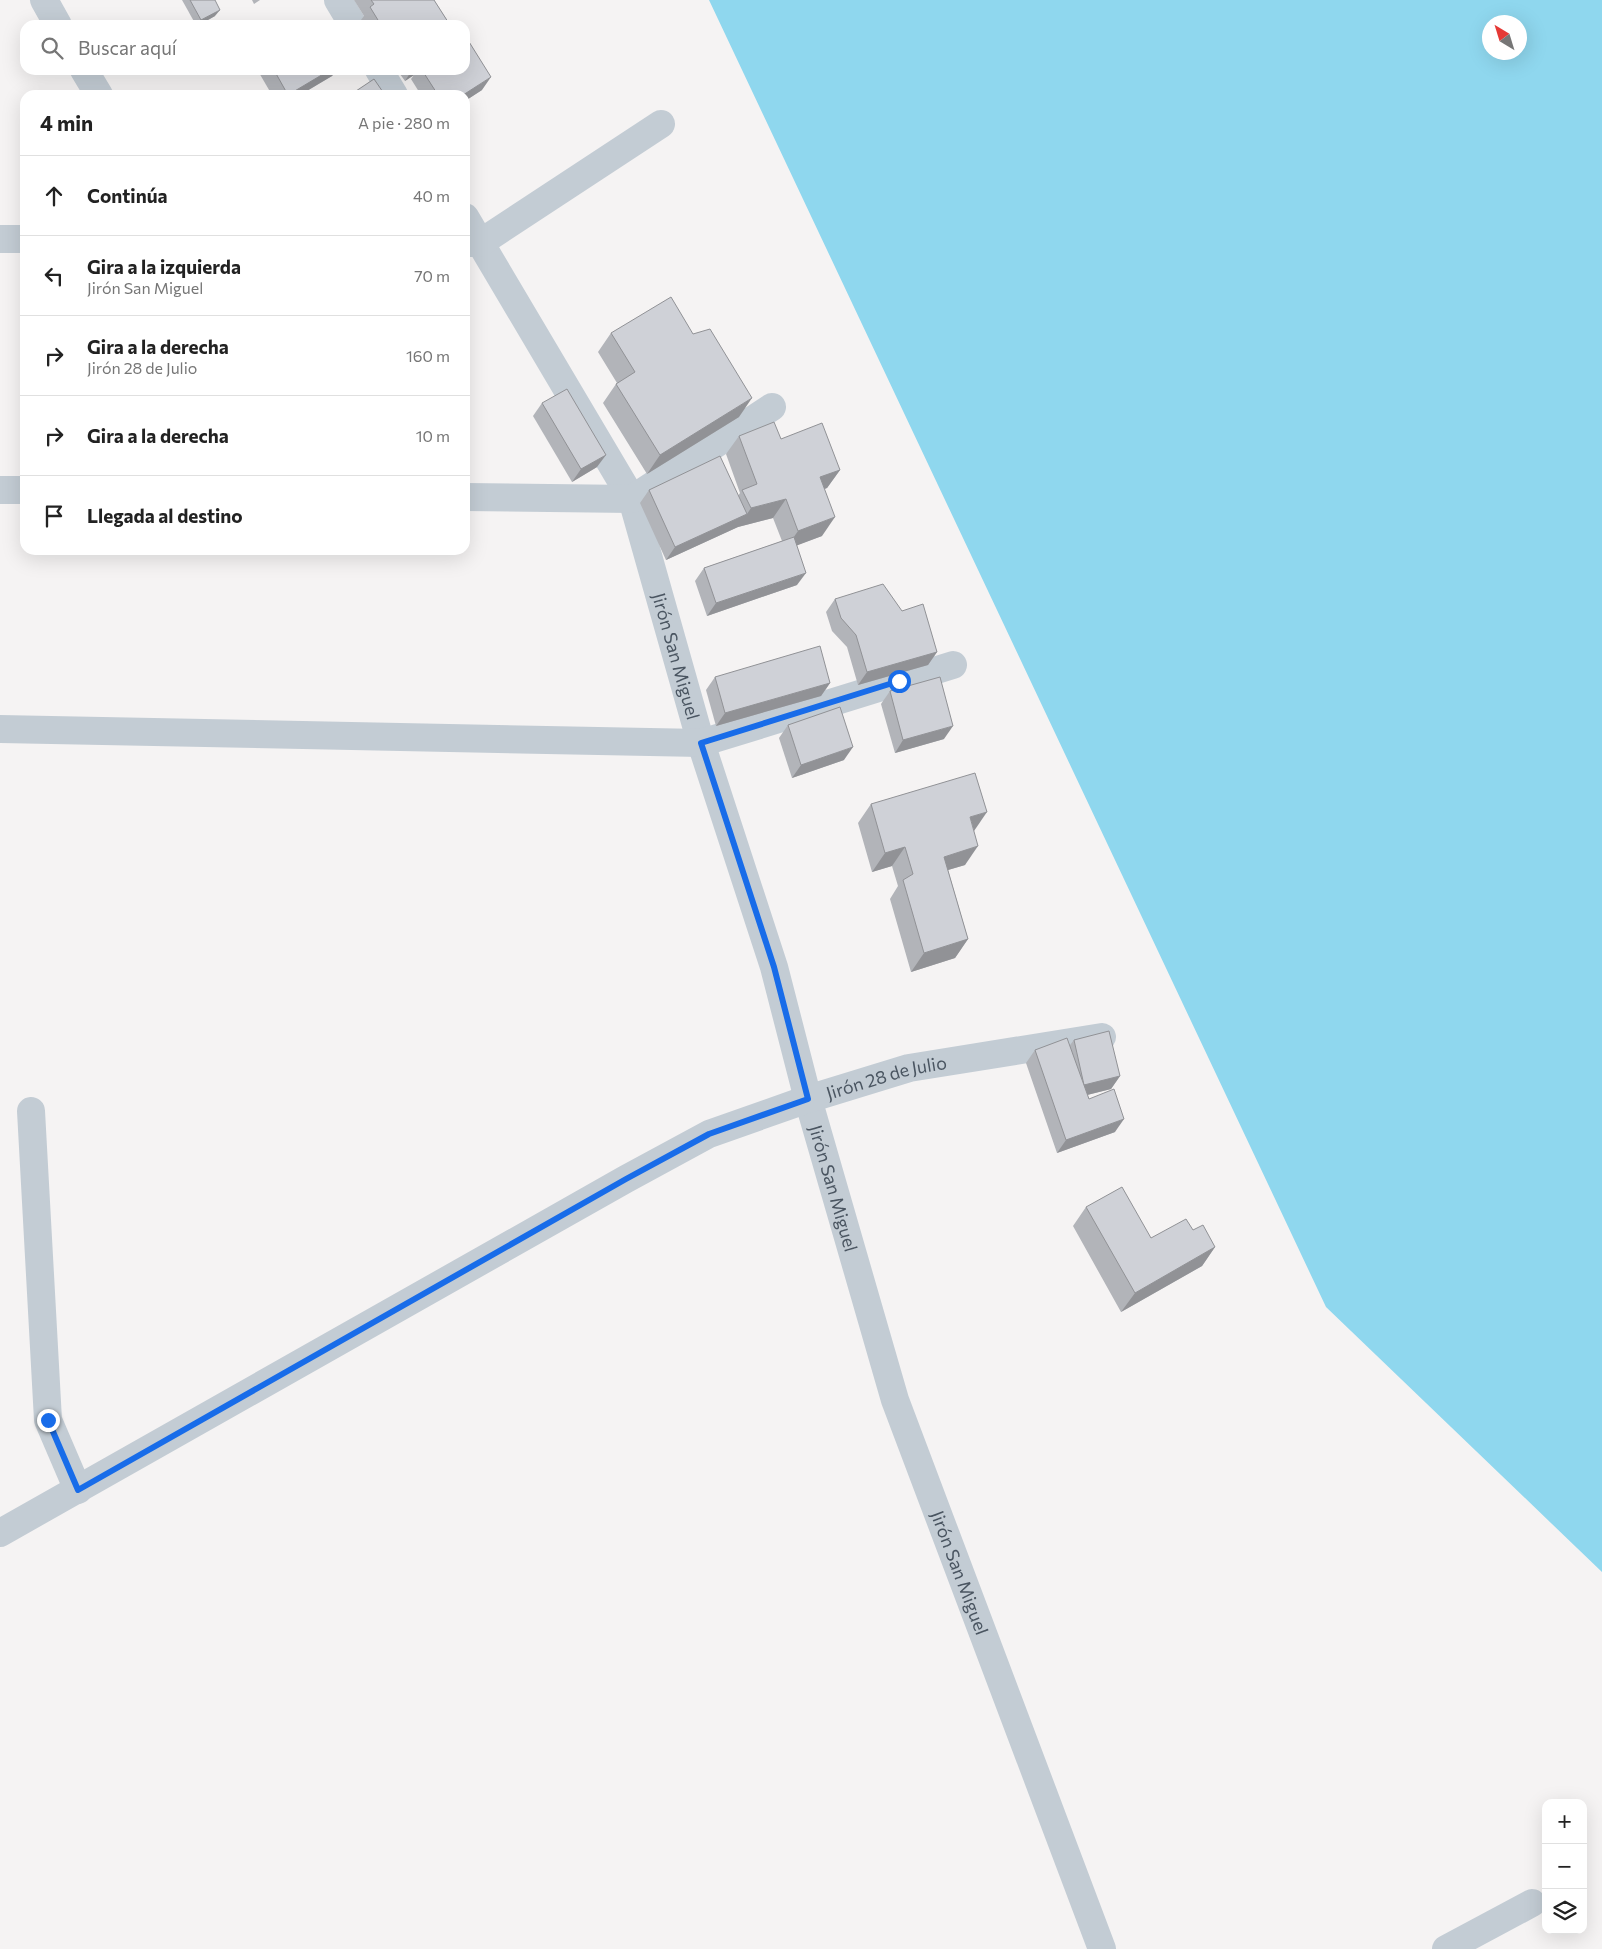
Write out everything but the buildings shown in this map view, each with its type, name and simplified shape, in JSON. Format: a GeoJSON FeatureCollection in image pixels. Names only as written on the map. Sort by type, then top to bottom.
{"type":"FeatureCollection","features":[{"type":"Feature","properties":{"kind":"street"},"geometry":{"type":"LineString","coordinates":[[44,0],[55,20]]}},
{"type":"Feature","properties":{"kind":"street"},"geometry":{"type":"LineString","coordinates":[[338,0],[350,20]]}},
{"type":"Feature","properties":{"kind":"street"},"geometry":{"type":"LineString","coordinates":[[87,75],[96,90]]}},
{"type":"Feature","properties":{"kind":"street"},"geometry":{"type":"LineString","coordinates":[[382,75],[391,90]]}},
{"type":"Feature","properties":{"kind":"street"},"geometry":{"type":"LineString","coordinates":[[473,243],[661,124]]}},
{"type":"Feature","properties":{"kind":"street"},"geometry":{"type":"LineString","coordinates":[[0,239],[20,239]]}},
{"type":"Feature","properties":{"kind":"street","name":"Jirón San Miguel"},"geometry":{"type":"LineString","coordinates":[[473,243],[632,499],[701,743],[774,967],[808,1099],[895,1400],[1102,1949]]}},
{"type":"Feature","properties":{"kind":"street"},"geometry":{"type":"LineString","coordinates":[[470,497],[632,499],[772,407]]}},
{"type":"Feature","properties":{"kind":"street"},"geometry":{"type":"LineString","coordinates":[[0,490],[20,490]]}},
{"type":"Feature","properties":{"kind":"street"},"geometry":{"type":"LineString","coordinates":[[0,729],[701,743],[953,665]]}},
{"type":"Feature","properties":{"kind":"street","name":"Jirón 28 de Julio"},"geometry":{"type":"LineString","coordinates":[[0,1533],[709,1134],[808,1099],[910,1068],[1102,1037]]}},
{"type":"Feature","properties":{"kind":"street"},"geometry":{"type":"LineString","coordinates":[[32,1111],[48,1420],[78,1490]]}},
{"type":"Feature","properties":{"kind":"street"},"geometry":{"type":"LineString","coordinates":[[1446,1949],[1532,1903]]}},
{"type":"Feature","properties":{"kind":"water"},"geometry":{"type":"Polygon","coordinates":[[[709,0],[1602,0],[1602,1572],[1326,1307],[709,0]]]}},
{"type":"Feature","properties":{"kind":"route"},"geometry":{"type":"LineString","coordinates":[[48,1420],[78,1490],[626,1179],[709,1134],[808,1099],[774,967],[701,743],[899,681]]}}]}
